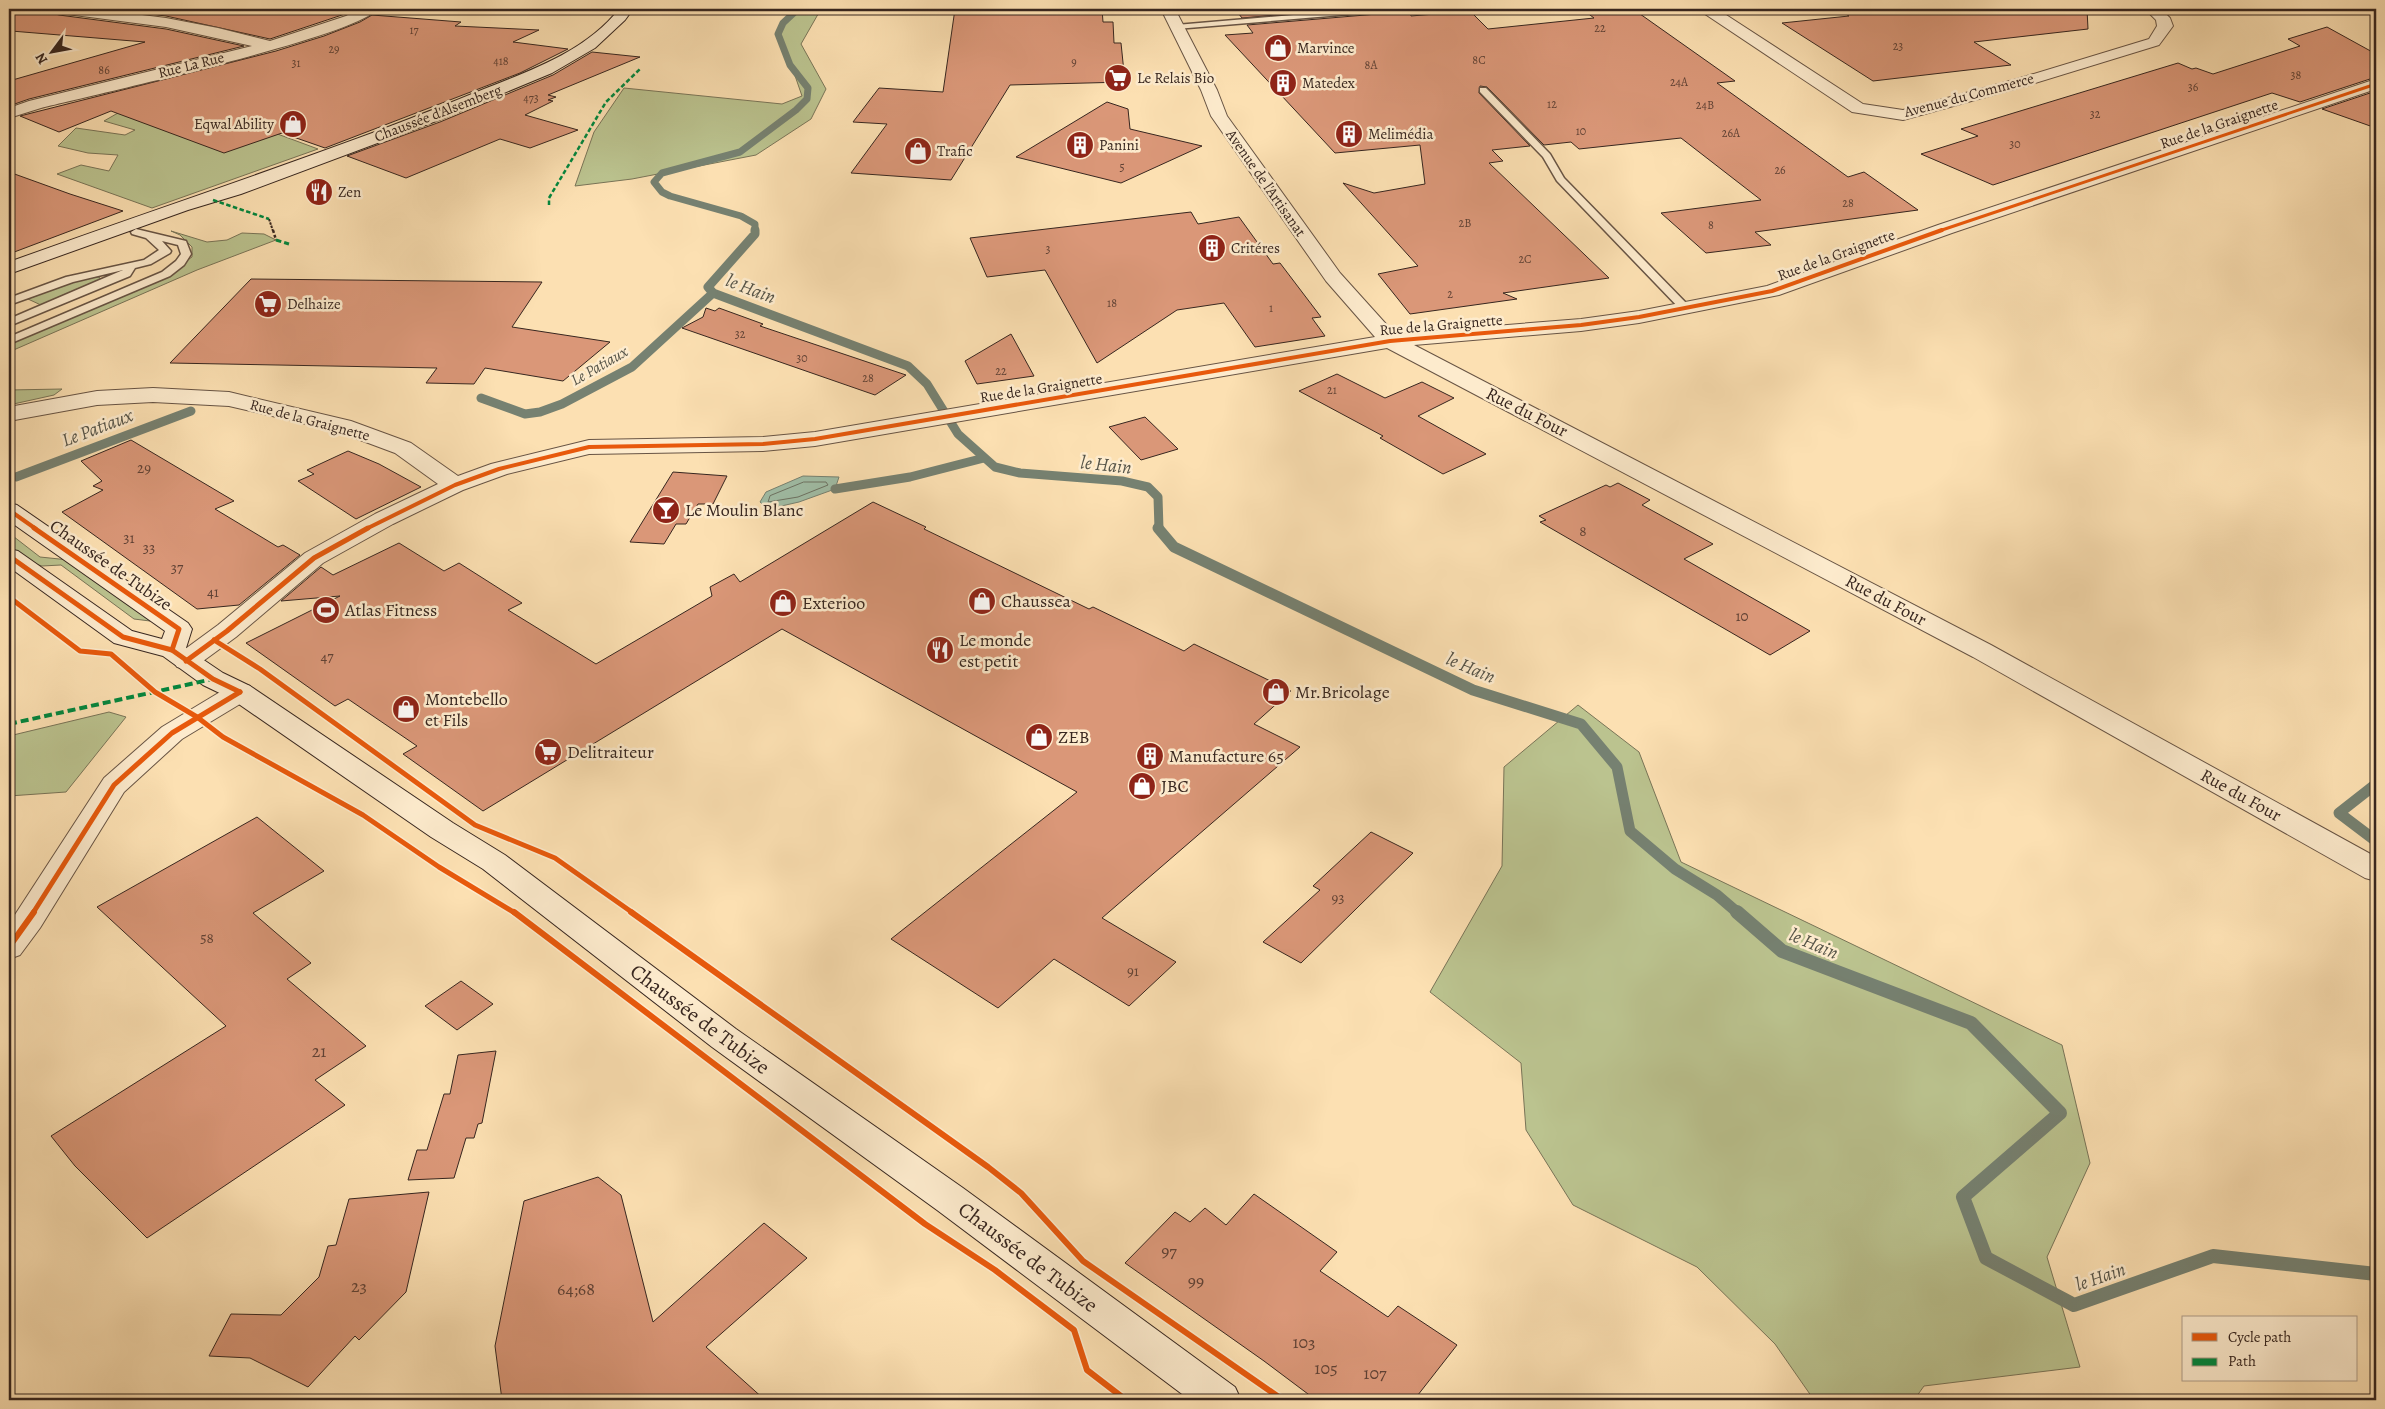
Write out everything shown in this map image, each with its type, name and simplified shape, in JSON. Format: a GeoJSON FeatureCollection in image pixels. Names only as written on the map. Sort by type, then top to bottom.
{"type":"FeatureCollection","features":[{"type":"Feature","properties":{"kind":"street"},"geometry":{"type":"LineString","coordinates":[[59,9],[193,26],[236,35],[270,46]]}},
{"type":"Feature","properties":{"kind":"street","name":"Rue La Rue"},"geometry":{"type":"LineString","coordinates":[[9,113],[35,104],[270,46],[351,19],[370,9]]}},
{"type":"Feature","properties":{"kind":"street","name":"Chaussée d'Alsemberg"},"geometry":{"type":"LineString","coordinates":[[9,268],[182,206],[235,190],[546,70],[590,45],[626,9]]}},
{"type":"Feature","properties":{"kind":"street","name":"Avenue de l'Artisanat"},"geometry":{"type":"LineString","coordinates":[[1168,9],[1209,90],[1219,116],[1333,277],[1390,341]]}},
{"type":"Feature","properties":{"kind":"street","name":"Avenue du Commerce"},"geometry":{"type":"LineString","coordinates":[[1707,9],[1858,108],[1904,114],[2023,82],[2154,42],[2165,26],[2162,18],[2152,9]]}},
{"type":"Feature","properties":{"kind":"street","name":"Rue de la Graignette"},"geometry":{"type":"LineString","coordinates":[[9,414],[97,398],[153,395],[229,399],[343,426],[404,448],[455,485],[499,469],[589,446],[763,444],[815,439],[1390,341],[1581,325],[1686,309],[1772,291],[1945,229],[2376,84]]}},
{"type":"Feature","properties":{"kind":"street","name":"Chaussée d'Alsemberg"},"geometry":{"type":"LineString","coordinates":[[9,279],[143,234],[235,190]]}},
{"type":"Feature","properties":{"kind":"street","name":"Rue du Four"},"geometry":{"type":"LineString","coordinates":[[1390,341],[1982,651],[2376,870]]}},
{"type":"Feature","properties":{"kind":"street"},"geometry":{"type":"LineString","coordinates":[[179,655],[226,631],[314,558],[384,519],[455,485]]}},
{"type":"Feature","properties":{"kind":"street","name":"Chaussée de Tubize"},"geometry":{"type":"LineString","coordinates":[[9,510],[179,629],[179,655]]}},
{"type":"Feature","properties":{"kind":"street","name":"Chaussée de Tubize"},"geometry":{"type":"LineString","coordinates":[[9,556],[123,637],[179,655],[213,679],[240,692],[442,830],[494,862],[724,1038],[950,1199],[1221,1400]]}},
{"type":"Feature","properties":{"kind":"street"},"geometry":{"type":"LineString","coordinates":[[9,947],[29,920],[114,785],[172,733],[240,692]]}},
{"type":"Feature","properties":{"kind":"lane"},"geometry":{"type":"LineString","coordinates":[[1176,27],[1389,9]]}},
{"type":"Feature","properties":{"kind":"lane"},"geometry":{"type":"LineString","coordinates":[[1483,90],[1547,156],[1560,179],[1686,309]]}},
{"type":"Feature","properties":{"kind":"lane"},"geometry":{"type":"LineString","coordinates":[[9,302],[78,276],[147,262],[166,251],[143,234]]}},
{"type":"Feature","properties":{"kind":"lane"},"geometry":{"type":"LineString","coordinates":[[9,341],[166,274],[180,263],[186,254],[182,244],[143,234]]}},
{"type":"Feature","properties":{"kind":"lane"},"geometry":{"type":"LineString","coordinates":[[9,323],[126,274],[132,266]]}},
{"type":"Feature","properties":{"kind":"path"},"geometry":{"type":"LineString","coordinates":[[427,9],[465,13]]}},
{"type":"Feature","properties":{"kind":"path"},"geometry":{"type":"LineString","coordinates":[[269,219],[276,240]]}},
{"type":"Feature","properties":{"kind":"shaded area"},"geometry":{"type":"Polygon","coordinates":[[[793,9],[821,9],[801,44],[826,89],[811,119],[756,155],[632,179],[575,186],[594,132],[624,88],[782,104],[802,96],[780,32],[793,9]]]}},
{"type":"Feature","properties":{"kind":"shaded area"},"geometry":{"type":"Polygon","coordinates":[[[137,102],[264,129],[318,149],[152,208],[57,174],[81,165],[109,171],[118,155],[88,153],[58,146],[76,128],[125,135],[135,130],[104,121],[137,102]]]}},
{"type":"Feature","properties":{"kind":"shaded area"},"geometry":{"type":"Polygon","coordinates":[[[171,231],[207,242],[227,240],[242,233],[264,234],[276,240],[197,270],[9,352],[9,342],[166,275],[192,257],[192,247],[180,235],[171,231]]]}},
{"type":"Feature","properties":{"kind":"shaded area"},"geometry":{"type":"Polygon","coordinates":[[[84,277],[99,277],[101,280],[43,306],[28,299],[84,277]]]}},
{"type":"Feature","properties":{"kind":"shaded area"},"geometry":{"type":"Polygon","coordinates":[[[62,389],[54,395],[9,405],[9,390],[62,389]]]}},
{"type":"Feature","properties":{"kind":"shaded area"},"geometry":{"type":"Polygon","coordinates":[[[9,533],[40,557],[69,560],[150,621],[134,619],[61,565],[42,566],[32,563],[9,547],[9,533]]]}},
{"type":"Feature","properties":{"kind":"shaded area"},"geometry":{"type":"Polygon","coordinates":[[[1578,705],[1639,752],[1681,862],[2062,1045],[2090,1163],[2047,1257],[2080,1367],[1924,1386],[1914,1400],[1814,1400],[1775,1344],[1697,1267],[1573,1205],[1526,1130],[1521,1063],[1430,992],[1502,866],[1504,767],[1578,705]]]}},
{"type":"Feature","properties":{"kind":"shaded area"},"geometry":{"type":"Polygon","coordinates":[[[109,712],[126,717],[66,792],[9,796],[9,736],[109,712]]]}},
{"type":"Feature","properties":{"kind":"water"},"geometry":{"type":"Polygon","coordinates":[[[803,476],[839,477],[835,489],[799,502],[768,509],[760,502],[766,492],[803,476]]]}},
{"type":"Feature","properties":{"kind":"building"},"geometry":{"type":"Polygon","coordinates":[[[12,9],[50,9],[52,13],[59,15],[166,29],[244,46],[29,99],[9,106],[9,81],[145,42],[11,31],[12,9]]]}},
{"type":"Feature","properties":{"kind":"building"},"geometry":{"type":"Polygon","coordinates":[[[107,9],[356,9],[270,39],[166,16],[107,9]]]}},
{"type":"Feature","properties":{"kind":"building"},"geometry":{"type":"Polygon","coordinates":[[[955,9],[1102,9],[1103,22],[1113,22],[1114,43],[1121,43],[1125,82],[1010,85],[951,180],[851,173],[887,124],[853,122],[879,88],[943,92],[955,9]]]}},
{"type":"Feature","properties":{"kind":"building"},"geometry":{"type":"Polygon","coordinates":[[[1235,9],[1344,9],[1242,18],[1235,9]]]}},
{"type":"Feature","properties":{"kind":"building"},"geometry":{"type":"Polygon","coordinates":[[[1395,9],[1410,9],[1411,16],[1470,11],[1488,29],[1594,18],[1582,9],[1633,9],[1735,81],[1717,83],[1848,177],[1864,172],[1918,210],[1755,232],[1771,245],[1706,253],[1661,213],[1761,200],[1681,138],[1579,149],[1571,142],[1544,145],[1487,87],[1480,86],[1479,93],[1530,146],[1492,150],[1503,161],[1489,163],[1609,278],[1503,293],[1517,299],[1410,314],[1378,274],[1418,266],[1343,183],[1374,193],[1425,184],[1420,145],[1335,153],[1225,35],[1253,33],[1247,25],[1389,13],[1395,9]]]}},
{"type":"Feature","properties":{"kind":"building"},"geometry":{"type":"Polygon","coordinates":[[[1837,9],[2087,9],[2088,29],[1974,42],[2011,65],[1873,81],[1782,23],[1849,16],[1837,9]]]}},
{"type":"Feature","properties":{"kind":"building"},"geometry":{"type":"Polygon","coordinates":[[[372,15],[461,22],[455,26],[539,30],[513,42],[568,49],[520,73],[325,148],[282,133],[224,153],[111,111],[59,132],[20,116],[276,51],[324,36],[360,22],[372,15]]]}},
{"type":"Feature","properties":{"kind":"building"},"geometry":{"type":"Polygon","coordinates":[[[2327,27],[2376,54],[2376,77],[2300,102],[2272,93],[1993,185],[1921,154],[1978,136],[1961,129],[2178,63],[2192,69],[2196,68],[2213,74],[2300,46],[2288,39],[2327,27]]]}},
{"type":"Feature","properties":{"kind":"building"},"geometry":{"type":"Polygon","coordinates":[[[592,52],[640,57],[548,95],[556,97],[548,100],[553,101],[525,115],[578,130],[530,148],[500,139],[406,178],[347,156],[440,122],[553,75],[592,52]]]}},
{"type":"Feature","properties":{"kind":"building"},"geometry":{"type":"Polygon","coordinates":[[[2376,91],[2376,128],[2322,109],[2376,91]]]}},
{"type":"Feature","properties":{"kind":"building"},"geometry":{"type":"Polygon","coordinates":[[[1107,102],[1128,109],[1130,129],[1202,146],[1121,183],[1016,157],[1107,102]]]}},
{"type":"Feature","properties":{"kind":"building"},"geometry":{"type":"Polygon","coordinates":[[[9,172],[70,194],[123,211],[9,254],[9,172]]]}},
{"type":"Feature","properties":{"kind":"building"},"geometry":{"type":"Polygon","coordinates":[[[1191,212],[1198,224],[1239,217],[1273,264],[1280,263],[1321,317],[1312,318],[1325,336],[1255,347],[1224,303],[1177,310],[1097,363],[1045,270],[987,277],[970,238],[1191,212]]]}},
{"type":"Feature","properties":{"kind":"building"},"geometry":{"type":"Polygon","coordinates":[[[251,279],[542,282],[512,327],[610,342],[563,381],[485,368],[474,384],[426,383],[437,368],[170,363],[251,279]]]}},
{"type":"Feature","properties":{"kind":"building"},"geometry":{"type":"Polygon","coordinates":[[[706,308],[715,311],[719,308],[763,324],[760,326],[906,375],[875,395],[682,328],[703,317],[706,308]]]}},
{"type":"Feature","properties":{"kind":"building"},"geometry":{"type":"Polygon","coordinates":[[[1011,334],[1034,376],[977,384],[965,361],[1011,334]]]}},
{"type":"Feature","properties":{"kind":"building"},"geometry":{"type":"Polygon","coordinates":[[[1337,374],[1385,398],[1422,382],[1454,398],[1418,416],[1486,454],[1443,474],[1380,438],[1383,436],[1299,391],[1337,374]]]}},
{"type":"Feature","properties":{"kind":"building"},"geometry":{"type":"Polygon","coordinates":[[[1145,417],[1178,449],[1141,460],[1109,427],[1145,417]]]}},
{"type":"Feature","properties":{"kind":"building"},"geometry":{"type":"Polygon","coordinates":[[[131,440],[234,501],[215,509],[278,547],[283,545],[300,555],[239,605],[197,609],[62,512],[103,490],[93,486],[102,481],[81,461],[131,440]]]}},
{"type":"Feature","properties":{"kind":"building"},"geometry":{"type":"Polygon","coordinates":[[[348,451],[379,464],[421,487],[356,519],[298,481],[314,474],[307,470],[348,451]]]}},
{"type":"Feature","properties":{"kind":"building"},"geometry":{"type":"Polygon","coordinates":[[[673,472],[727,476],[713,504],[698,504],[686,524],[676,524],[664,544],[630,542],[673,472]]]}},
{"type":"Feature","properties":{"kind":"building"},"geometry":{"type":"Polygon","coordinates":[[[1618,483],[1650,500],[1642,505],[1713,544],[1684,559],[1810,631],[1770,655],[1540,522],[1546,520],[1539,516],[1606,485],[1610,487],[1618,483]]]}},
{"type":"Feature","properties":{"kind":"building","name":"Manufacture 65"},"geometry":{"type":"Polygon","coordinates":[[[873,502],[926,527],[924,529],[1089,609],[1093,607],[1184,651],[1194,644],[1291,691],[1254,724],[1300,747],[1102,918],[1176,962],[1129,1006],[1054,959],[998,1008],[891,939],[1077,792],[782,629],[483,811],[403,754],[417,746],[348,699],[335,706],[246,643],[340,596],[281,601],[321,567],[333,575],[399,543],[444,571],[459,563],[522,603],[508,610],[596,664],[712,596],[710,587],[734,574],[740,582],[873,502]]]}},
{"type":"Feature","properties":{"kind":"building"},"geometry":{"type":"Polygon","coordinates":[[[257,817],[324,871],[253,913],[311,963],[287,979],[366,1046],[315,1080],[345,1105],[147,1238],[75,1166],[51,1136],[226,1026],[97,907],[257,817]]]}},
{"type":"Feature","properties":{"kind":"building"},"geometry":{"type":"Polygon","coordinates":[[[1371,832],[1413,853],[1301,963],[1263,942],[1320,890],[1313,886],[1371,832]]]}},
{"type":"Feature","properties":{"kind":"building"},"geometry":{"type":"Polygon","coordinates":[[[461,981],[493,1004],[457,1030],[425,1006],[461,981]]]}},
{"type":"Feature","properties":{"kind":"building"},"geometry":{"type":"Polygon","coordinates":[[[496,1051],[482,1123],[478,1124],[474,1138],[466,1138],[454,1178],[408,1180],[417,1150],[427,1150],[444,1094],[450,1094],[458,1055],[496,1051]]]}},
{"type":"Feature","properties":{"kind":"building"},"geometry":{"type":"Polygon","coordinates":[[[598,1177],[621,1195],[653,1322],[764,1223],[807,1258],[706,1347],[765,1400],[502,1400],[495,1346],[524,1201],[598,1177]]]}},
{"type":"Feature","properties":{"kind":"building"},"geometry":{"type":"Polygon","coordinates":[[[429,1192],[406,1292],[359,1340],[355,1336],[308,1387],[250,1358],[209,1356],[231,1314],[281,1315],[319,1277],[328,1246],[336,1245],[349,1199],[429,1192]]]}},
{"type":"Feature","properties":{"kind":"building"},"geometry":{"type":"Polygon","coordinates":[[[1254,1194],[1337,1252],[1320,1271],[1388,1317],[1398,1306],[1457,1345],[1414,1400],[1316,1400],[1125,1263],[1175,1212],[1190,1222],[1205,1208],[1226,1225],[1254,1194]]]}},
{"type":"Feature","properties":{"kind":"waterway","name":"le Hain"},"geometry":{"type":"LineString","coordinates":[[713,293],[708,287],[755,234],[755,224],[741,216],[670,196],[662,192],[654,182],[662,173],[740,152],[796,110],[807,99],[808,88],[790,65],[778,34],[783,23],[798,9]]}},
{"type":"Feature","properties":{"kind":"waterway","name":"Le Patiaux"},"geometry":{"type":"LineString","coordinates":[[481,398],[525,414],[540,412],[562,404],[632,367],[713,293]]}},
{"type":"Feature","properties":{"kind":"waterway","name":"le Hain"},"geometry":{"type":"LineString","coordinates":[[713,293],[908,366],[927,384],[958,434],[995,467],[1020,473],[1122,481],[1148,487],[1158,497],[1159,529]]}},
{"type":"Feature","properties":{"kind":"waterway","name":"Le Patiaux"},"geometry":{"type":"LineString","coordinates":[[16,477],[191,411]]}},
{"type":"Feature","properties":{"kind":"waterway"},"geometry":{"type":"LineString","coordinates":[[835,489],[910,477],[984,458]]}},
{"type":"Feature","properties":{"kind":"waterway","name":"le Hain"},"geometry":{"type":"LineString","coordinates":[[1158,528],[1174,547],[1473,690],[1581,724],[1617,767],[1630,831],[1675,869],[1717,895],[1738,913]]}},
{"type":"Feature","properties":{"kind":"waterway"},"geometry":{"type":"LineString","coordinates":[[2376,784],[2339,813],[2376,841]]}},
{"type":"Feature","properties":{"kind":"waterway","name":"le Hain"},"geometry":{"type":"LineString","coordinates":[[1737,912],[1782,951],[1971,1023],[2060,1113],[1963,1197],[1986,1258],[2074,1305],[2213,1256],[2376,1274]]}},
{"type":"Feature","properties":{"kind":"marked path"},"geometry":{"type":"LineString","coordinates":[[549,205],[549,198],[606,102],[640,69]]}},
{"type":"Feature","properties":{"kind":"marked path"},"geometry":{"type":"LineString","coordinates":[[213,200],[269,219]]}},
{"type":"Feature","properties":{"kind":"marked path"},"geometry":{"type":"LineString","coordinates":[[276,240],[289,244]]}},
{"type":"Feature","properties":{"kind":"marked path"},"geometry":{"type":"LineString","coordinates":[[9,724],[213,679]]}},
{"type":"Feature","properties":{"kind":"cycle path"},"geometry":{"type":"LineString","coordinates":[[186,661],[227,631],[314,558],[384,519],[455,485],[499,469],[589,447],[763,444],[815,439],[1390,341],[1581,325],[1639,317],[1772,291],[1945,229],[2376,84]]}},
{"type":"Feature","properties":{"kind":"cycle path"},"geometry":{"type":"LineString","coordinates":[[9,510],[179,629],[172,650]]}},
{"type":"Feature","properties":{"kind":"cycle path"},"geometry":{"type":"LineString","coordinates":[[9,556],[123,637],[172,650],[213,679],[240,692]]}},
{"type":"Feature","properties":{"kind":"cycle path"},"geometry":{"type":"LineString","coordinates":[[9,597],[80,651],[111,654],[155,692],[197,717],[223,737],[363,815],[439,867],[512,911],[925,1224],[995,1270],[1074,1330],[1087,1370],[1126,1400]]}},
{"type":"Feature","properties":{"kind":"cycle path"},"geometry":{"type":"LineString","coordinates":[[214,640],[260,669],[475,825],[555,858],[988,1167],[1021,1193],[1083,1261],[1283,1400]]}},
{"type":"Feature","properties":{"kind":"cycle path"},"geometry":{"type":"LineString","coordinates":[[9,947],[29,920],[114,785],[172,733],[240,692]]}},
{"type":"Feature","properties":{"kind":"place","name":"Marvince"},"geometry":{"type":"Point","coordinates":[1278,48]}},
{"type":"Feature","properties":{"kind":"place","name":"Le Relais Bio"},"geometry":{"type":"Point","coordinates":[1118,78]}},
{"type":"Feature","properties":{"kind":"place","name":"Matedex"},"geometry":{"type":"Point","coordinates":[1283,83]}},
{"type":"Feature","properties":{"kind":"place","name":"Eqwal Ability"},"geometry":{"type":"Point","coordinates":[293,124]}},
{"type":"Feature","properties":{"kind":"place","name":"Melimédia"},"geometry":{"type":"Point","coordinates":[1349,134]}},
{"type":"Feature","properties":{"kind":"place","name":"Panini"},"geometry":{"type":"Point","coordinates":[1080,145]}},
{"type":"Feature","properties":{"kind":"place","name":"Trafic"},"geometry":{"type":"Point","coordinates":[918,151]}},
{"type":"Feature","properties":{"kind":"place","name":"Zen"},"geometry":{"type":"Point","coordinates":[319,192]}},
{"type":"Feature","properties":{"kind":"place","name":"Critéres"},"geometry":{"type":"Point","coordinates":[1212,248]}},
{"type":"Feature","properties":{"kind":"place","name":"Delhaize"},"geometry":{"type":"Point","coordinates":[268,304]}},
{"type":"Feature","properties":{"kind":"place","name":"Le Moulin Blanc"},"geometry":{"type":"Point","coordinates":[666,510]}},
{"type":"Feature","properties":{"kind":"place","name":"Chaussea"},"geometry":{"type":"Point","coordinates":[982,601]}},
{"type":"Feature","properties":{"kind":"place","name":"Exterioo"},"geometry":{"type":"Point","coordinates":[783,603]}},
{"type":"Feature","properties":{"kind":"place","name":"Atlas Fitness"},"geometry":{"type":"Point","coordinates":[326,610]}},
{"type":"Feature","properties":{"kind":"place","name":"Le monde est petit"},"geometry":{"type":"Point","coordinates":[940,650]}},
{"type":"Feature","properties":{"kind":"place","name":"Mr.Bricolage"},"geometry":{"type":"Point","coordinates":[1276,692]}},
{"type":"Feature","properties":{"kind":"place","name":"Montebello et Fils"},"geometry":{"type":"Point","coordinates":[406,709]}},
{"type":"Feature","properties":{"kind":"place","name":"ZEB"},"geometry":{"type":"Point","coordinates":[1039,737]}},
{"type":"Feature","properties":{"kind":"place","name":"Delitraiteur"},"geometry":{"type":"Point","coordinates":[548,752]}},
{"type":"Feature","properties":{"kind":"place","name":"Manufacture 65"},"geometry":{"type":"Point","coordinates":[1150,756]}},
{"type":"Feature","properties":{"kind":"place","name":"JBC"},"geometry":{"type":"Point","coordinates":[1142,786]}}]}
